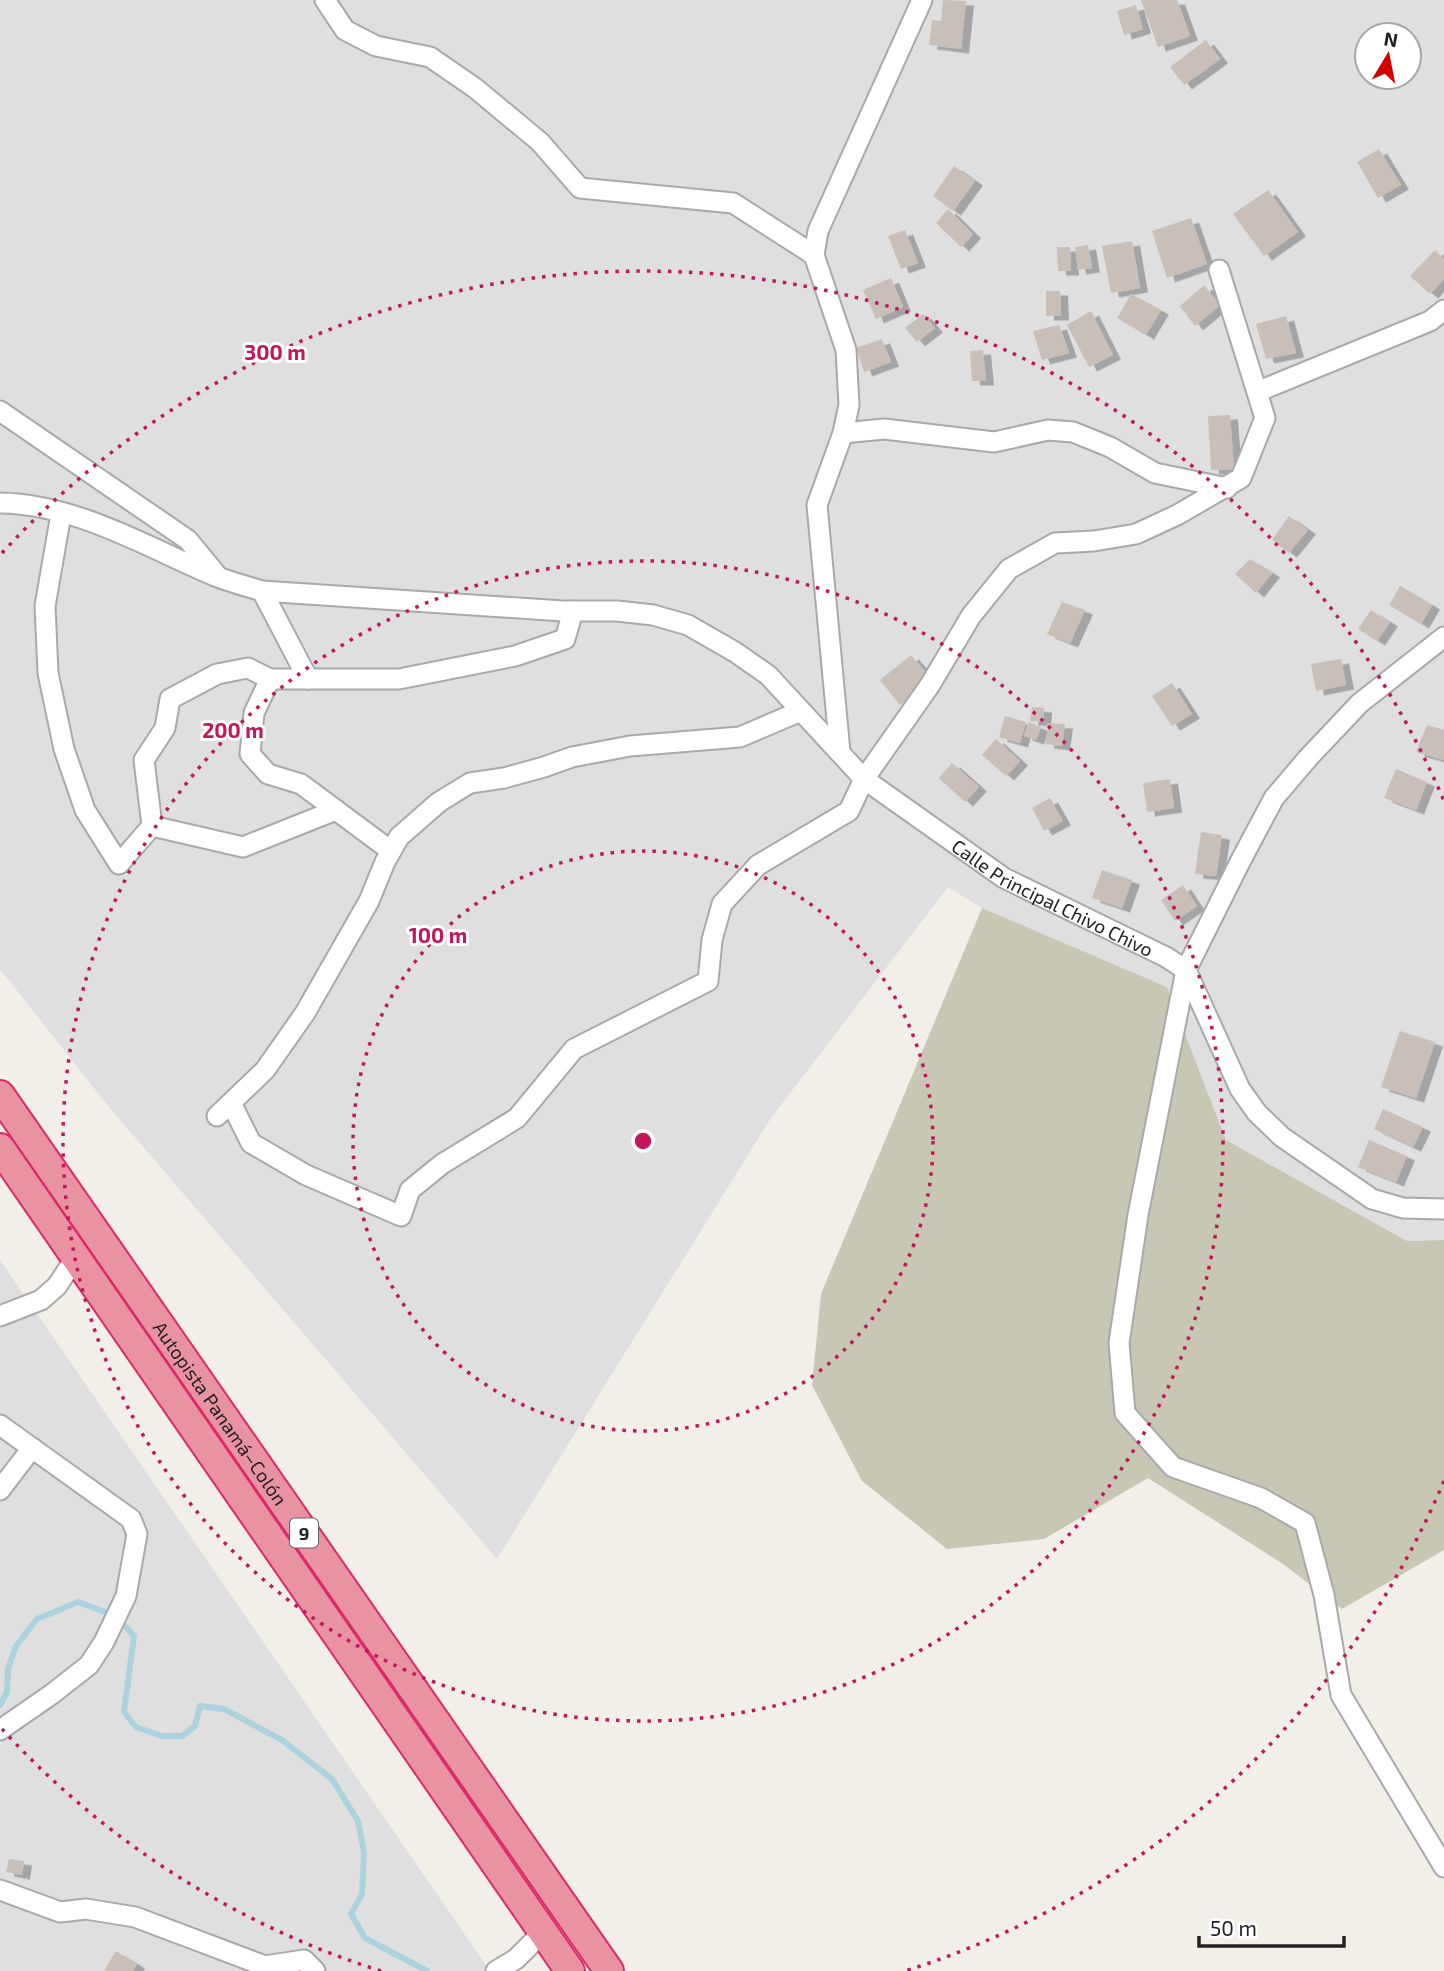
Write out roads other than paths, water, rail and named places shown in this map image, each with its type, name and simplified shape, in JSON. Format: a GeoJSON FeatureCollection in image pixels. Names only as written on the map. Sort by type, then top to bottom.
{"type":"FeatureCollection","features":[{"type":"Feature","properties":{"kind":"highway","name":"Autopista Panamá–Colón"},"geometry":{"type":"LineString","coordinates":[[0,1095],[609,1971]]}},
{"type":"Feature","properties":{"kind":"highway","name":"Autopista Panamá–Colón"},"geometry":{"type":"LineString","coordinates":[[0,1148],[570,1971]]}},
{"type":"Feature","properties":{"kind":"street"},"geometry":{"type":"LineString","coordinates":[[325,0],[345,30],[376,46],[430,57],[475,88],[540,142],[580,187],[733,203],[814,255]]}},
{"type":"Feature","properties":{"kind":"street"},"geometry":{"type":"LineString","coordinates":[[840,752],[817,505],[843,433],[849,405],[846,350],[814,255],[818,231],[922,0]]}},
{"type":"Feature","properties":{"kind":"street"},"geometry":{"type":"LineString","coordinates":[[801,711],[740,737],[630,746],[572,757],[504,778],[470,783],[439,803],[399,837],[369,901],[304,1013],[265,1070],[224,1109],[251,1143],[306,1175],[401,1216],[410,1191],[442,1164],[517,1118],[574,1049],[708,981],[712,940],[722,904],[758,865],[849,811],[864,779],[930,685],[971,616],[1009,569],[1055,543],[1094,541],[1136,534],[1227,488],[1241,478],[1265,418],[1259,391],[1219,270]]}},
{"type":"Feature","properties":{"kind":"street"},"geometry":{"type":"LineString","coordinates":[[1259,391],[1430,321],[1444,310]]}},
{"type":"Feature","properties":{"kind":"street"},"geometry":{"type":"LineString","coordinates":[[0,411],[188,540],[218,577]]}},
{"type":"Feature","properties":{"kind":"street"},"geometry":{"type":"LineString","coordinates":[[843,433],[884,429],[993,442],[1048,430],[1073,432],[1110,447],[1155,473],[1227,488]]}},
{"type":"Feature","properties":{"kind":"street","name":"Calle Principal Chivo Chivo"},"geometry":{"type":"LineString","coordinates":[[0,503],[26,503],[98,524],[218,577],[262,591],[573,611],[617,611],[653,615],[688,625],[768,675],[864,779],[1003,878],[1166,957],[1186,970]]}},
{"type":"Feature","properties":{"kind":"street"},"geometry":{"type":"LineString","coordinates":[[61,514],[45,606],[48,673],[64,749],[85,810],[119,864],[152,826],[144,760],[165,728],[170,699],[217,674],[248,668],[270,679],[399,679],[515,656],[565,639],[573,611]]}},
{"type":"Feature","properties":{"kind":"street"},"geometry":{"type":"LineString","coordinates":[[262,591],[308,679]]}},
{"type":"Feature","properties":{"kind":"street"},"geometry":{"type":"LineString","coordinates":[[1444,637],[1360,704],[1274,798],[1186,970],[1138,1215],[1119,1343],[1125,1413],[1173,1467],[1261,1498],[1305,1523],[1324,1595],[1341,1695],[1444,1867]]}},
{"type":"Feature","properties":{"kind":"street"},"geometry":{"type":"LineString","coordinates":[[270,679],[254,713],[250,754],[268,774],[301,784],[391,851]]}},
{"type":"Feature","properties":{"kind":"street"},"geometry":{"type":"LineString","coordinates":[[152,826],[243,847],[336,810]]}},
{"type":"Feature","properties":{"kind":"street"},"geometry":{"type":"LineString","coordinates":[[1186,970],[1240,1089],[1257,1113],[1282,1137],[1372,1199],[1403,1208],[1444,1209]]}},
{"type":"Feature","properties":{"kind":"street"},"geometry":{"type":"LineString","coordinates":[[0,1316],[41,1300],[57,1286],[76,1257]]}},
{"type":"Feature","properties":{"kind":"street"},"geometry":{"type":"LineString","coordinates":[[0,1425],[131,1519],[137,1534],[125,1596],[104,1642],[89,1665],[0,1730]]}},
{"type":"Feature","properties":{"kind":"street"},"geometry":{"type":"LineString","coordinates":[[0,1490],[32,1448]]}},
{"type":"Feature","properties":{"kind":"street"},"geometry":{"type":"LineString","coordinates":[[0,1891],[60,1912],[86,1909],[135,1917],[265,1966],[304,1960],[315,1971]]}},
{"type":"Feature","properties":{"kind":"street"},"geometry":{"type":"LineString","coordinates":[[496,1971],[516,1959],[543,1932]]}},
{"type":"Feature","properties":{"kind":"waterway"},"geometry":{"type":"LineString","coordinates":[[0,1705],[7,1692],[8,1669],[16,1646],[37,1619],[78,1602],[116,1616],[134,1636],[124,1712],[136,1727],[162,1736],[182,1736],[195,1726],[200,1706],[224,1709],[282,1740],[332,1779],[358,1821],[364,1853],[362,1894],[351,1914],[365,1938],[427,1971]]}}]}
